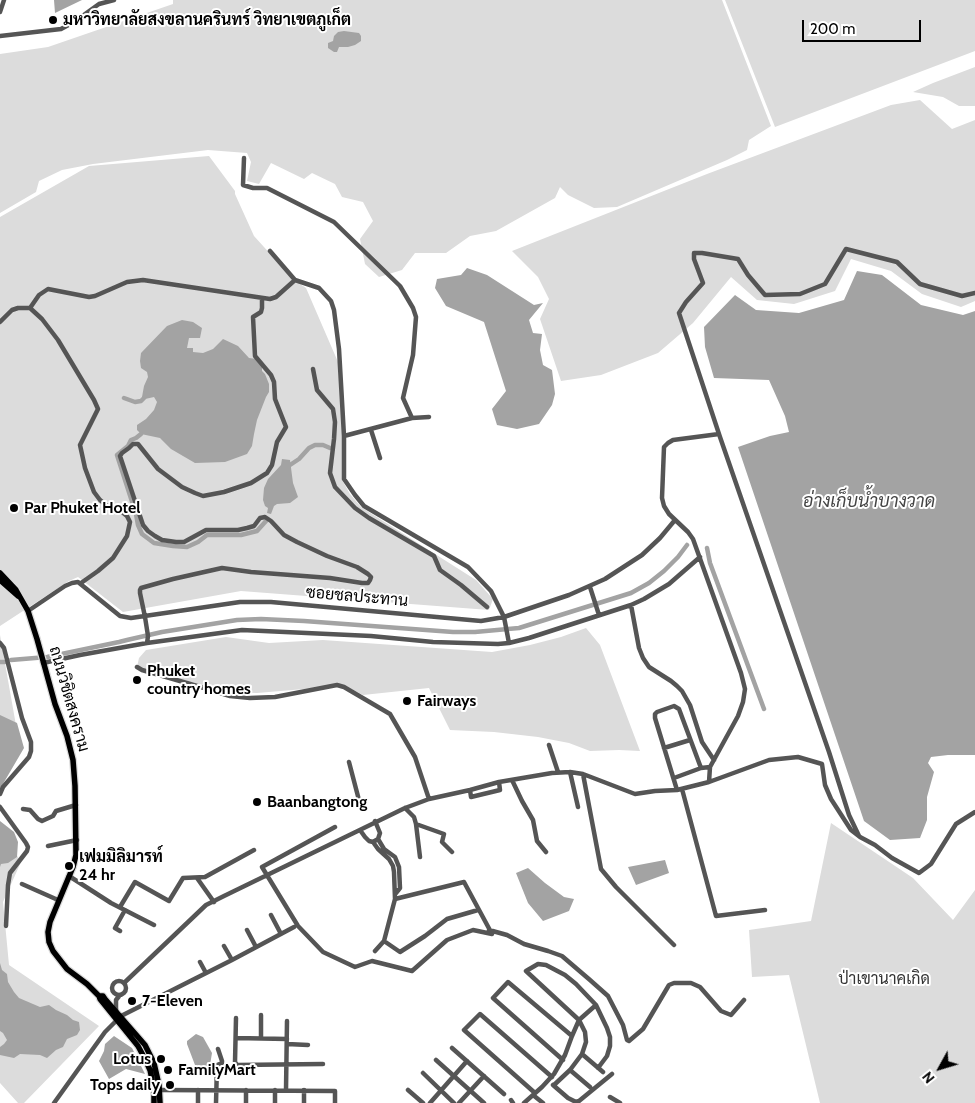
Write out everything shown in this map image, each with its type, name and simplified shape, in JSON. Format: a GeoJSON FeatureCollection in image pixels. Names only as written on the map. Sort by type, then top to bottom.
{"type":"FeatureCollection","features":[{"type":"Feature","properties":{"kind":"main road","name":"ถนนวิชิตสงคราม"},"geometry":{"type":"LineString","coordinates":[[0,573],[16,590],[28,611],[73,760],[76,806],[76,854],[50,922],[49,942],[53,951],[67,969],[116,1010],[150,1070],[154,1089],[154,1103]]}},
{"type":"Feature","properties":{"kind":"main road","name":"ถนนวิชิตสงคราม"},"geometry":{"type":"LineString","coordinates":[[0,580],[20,597]]}},
{"type":"Feature","properties":{"kind":"main road","name":"ถนนวิชิตสงคราม"},"geometry":{"type":"LineString","coordinates":[[101,996],[100,999],[145,1045],[154,1063],[160,1090],[160,1103]]}},
{"type":"Feature","properties":{"kind":"street"},"geometry":{"type":"LineString","coordinates":[[0,12],[4,0]]}},
{"type":"Feature","properties":{"kind":"street"},"geometry":{"type":"LineString","coordinates":[[0,36],[62,29],[99,4],[113,0]]}},
{"type":"Feature","properties":{"kind":"street"},"geometry":{"type":"LineString","coordinates":[[0,31],[9,35]]}},
{"type":"Feature","properties":{"kind":"street"},"geometry":{"type":"LineString","coordinates":[[244,158],[243,185],[253,188],[267,188],[334,222],[400,286],[414,308],[416,317],[414,355],[403,398],[412,418]]}},
{"type":"Feature","properties":{"kind":"street"},"geometry":{"type":"LineString","coordinates":[[860,837],[849,815],[679,313],[703,283],[694,259],[694,253],[738,259],[748,275],[765,295],[800,294],[825,284],[846,249],[897,262],[920,284],[962,296],[975,293]]}},
{"type":"Feature","properties":{"kind":"street"},"geometry":{"type":"LineString","coordinates":[[270,250],[295,280],[319,288],[331,301],[334,310],[339,349],[344,436],[344,479],[364,506],[468,567],[491,591],[505,620],[509,643]]}},
{"type":"Feature","properties":{"kind":"street"},"geometry":{"type":"LineString","coordinates":[[30,308],[39,294],[48,289],[89,297],[127,282],[144,280],[270,299],[276,297],[295,280]]}},
{"type":"Feature","properties":{"kind":"street"},"geometry":{"type":"LineString","coordinates":[[148,643],[140,593],[142,588],[222,568],[330,578],[362,584],[368,582],[371,577],[357,567],[327,556],[284,535],[271,521],[264,517],[260,518],[254,526],[238,530],[206,530],[184,542],[162,540],[148,531],[143,525],[120,456],[134,444],[138,444],[158,469],[182,487],[203,496],[224,492],[251,483],[267,473],[272,465],[277,442],[286,427],[275,399],[272,374],[255,356],[253,317],[261,312],[262,298]]}},
{"type":"Feature","properties":{"kind":"street"},"geometry":{"type":"LineString","coordinates":[[0,322],[12,310],[30,308],[42,319],[58,340],[98,409],[80,445],[85,468],[94,492],[106,505],[127,516],[130,522],[127,536],[113,558],[81,583],[72,583],[65,586],[28,611]]}},
{"type":"Feature","properties":{"kind":"street"},"geometry":{"type":"LineString","coordinates":[[313,369],[317,390],[333,409],[335,422],[330,473],[335,487],[362,513],[434,556],[440,570],[487,607]]}},
{"type":"Feature","properties":{"kind":"street"},"geometry":{"type":"LineString","coordinates":[[344,436],[412,418],[429,417]]}},
{"type":"Feature","properties":{"kind":"street"},"geometry":{"type":"LineString","coordinates":[[371,430],[380,458]]}},
{"type":"Feature","properties":{"kind":"street"},"geometry":{"type":"LineString","coordinates":[[710,782],[710,767],[738,716],[745,689],[742,673],[693,539],[664,506],[662,498],[664,447],[673,440],[719,434]]}},
{"type":"Feature","properties":{"kind":"street","name":"ซอยชลประทาน"},"geometry":{"type":"LineString","coordinates":[[81,583],[120,616],[131,618],[240,602],[271,602],[481,621],[505,620],[606,579],[642,555],[676,520]]}},
{"type":"Feature","properties":{"kind":"street"},"geometry":{"type":"LineString","coordinates":[[43,661],[148,643],[242,630],[371,636],[433,642],[509,643],[631,605],[669,584],[700,557]]}},
{"type":"Feature","properties":{"kind":"street"},"geometry":{"type":"LineString","coordinates":[[590,586],[599,615]]}},
{"type":"Feature","properties":{"kind":"street"},"geometry":{"type":"LineString","coordinates":[[631,605],[639,648],[646,664],[682,691],[690,705],[702,742],[714,760]]}},
{"type":"Feature","properties":{"kind":"street"},"geometry":{"type":"LineString","coordinates":[[0,643],[4,648],[31,751],[29,758],[3,787],[0,794]]}},
{"type":"Feature","properties":{"kind":"street"},"geometry":{"type":"LineString","coordinates":[[137,667],[230,696],[250,698],[275,697],[337,685],[344,686],[390,714],[415,757],[429,798]]}},
{"type":"Feature","properties":{"kind":"street"},"geometry":{"type":"LineString","coordinates":[[701,768],[679,709],[674,706],[657,712],[655,718],[679,790],[716,916],[765,910]]}},
{"type":"Feature","properties":{"kind":"street"},"geometry":{"type":"LineString","coordinates":[[664,748],[690,740]]}},
{"type":"Feature","properties":{"kind":"street"},"geometry":{"type":"LineString","coordinates":[[549,745],[558,772]]}},
{"type":"Feature","properties":{"kind":"street"},"geometry":{"type":"LineString","coordinates":[[124,983],[206,905],[266,874],[405,808],[429,798],[499,782],[558,772],[570,772],[584,774],[635,794],[679,790],[710,782],[769,760],[798,757],[822,764],[825,785],[831,799],[851,830],[892,858],[919,873],[931,864],[956,824],[975,812]]}},
{"type":"Feature","properties":{"kind":"street"},"geometry":{"type":"LineString","coordinates":[[349,762],[360,804]]}},
{"type":"Feature","properties":{"kind":"street"},"geometry":{"type":"LineString","coordinates":[[674,778],[701,768],[710,767]]}},
{"type":"Feature","properties":{"kind":"street"},"geometry":{"type":"LineString","coordinates":[[570,772],[578,807]]}},
{"type":"Feature","properties":{"kind":"street"},"geometry":{"type":"LineString","coordinates":[[584,774],[601,869],[616,887],[674,945]]}},
{"type":"Feature","properties":{"kind":"street"},"geometry":{"type":"LineString","coordinates":[[512,780],[533,820],[537,841],[546,852]]}},
{"type":"Feature","properties":{"kind":"street"},"geometry":{"type":"LineString","coordinates":[[470,790],[471,797],[500,790],[499,782]]}},
{"type":"Feature","properties":{"kind":"street"},"geometry":{"type":"LineString","coordinates":[[484,786],[486,793]]}},
{"type":"Feature","properties":{"kind":"street"},"geometry":{"type":"LineString","coordinates":[[23,809],[30,810],[42,821],[53,816],[56,811],[76,806]]}},
{"type":"Feature","properties":{"kind":"street"},"geometry":{"type":"LineString","coordinates":[[0,807],[28,847],[25,854],[10,873],[6,926]]}},
{"type":"Feature","properties":{"kind":"street"},"geometry":{"type":"LineString","coordinates":[[405,808],[414,817],[420,857]]}},
{"type":"Feature","properties":{"kind":"street"},"geometry":{"type":"LineString","coordinates":[[375,821],[380,833],[375,841]]}},
{"type":"Feature","properties":{"kind":"street"},"geometry":{"type":"LineString","coordinates":[[416,824],[444,834],[442,842],[452,852]]}},
{"type":"Feature","properties":{"kind":"street"},"geometry":{"type":"LineString","coordinates":[[335,827],[262,867],[298,926],[323,952],[355,967],[372,961],[412,972],[447,940],[473,930],[492,934],[464,882],[396,896]]}},
{"type":"Feature","properties":{"kind":"street"},"geometry":{"type":"LineString","coordinates":[[360,830],[369,841],[375,841]]}},
{"type":"Feature","properties":{"kind":"street"},"geometry":{"type":"LineString","coordinates":[[48,846],[77,840]]}},
{"type":"Feature","properties":{"kind":"street"},"geometry":{"type":"LineString","coordinates":[[375,841],[378,850],[389,859],[393,866],[396,896],[384,941],[375,951]]}},
{"type":"Feature","properties":{"kind":"street"},"geometry":{"type":"LineString","coordinates":[[120,907],[135,882],[169,901],[184,878],[205,877],[254,850]]}},
{"type":"Feature","properties":{"kind":"street"},"geometry":{"type":"LineString","coordinates":[[69,876],[154,925]]}},
{"type":"Feature","properties":{"kind":"street"},"geometry":{"type":"LineString","coordinates":[[197,878],[214,902]]}},
{"type":"Feature","properties":{"kind":"street"},"geometry":{"type":"LineString","coordinates":[[22,884],[58,900]]}},
{"type":"Feature","properties":{"kind":"street"},"geometry":{"type":"LineString","coordinates":[[120,931],[115,928],[125,910]]}},
{"type":"Feature","properties":{"kind":"street"},"geometry":{"type":"LineString","coordinates":[[384,941],[400,952],[447,919],[478,910]]}},
{"type":"Feature","properties":{"kind":"street"},"geometry":{"type":"LineString","coordinates":[[271,915],[281,934]]}},
{"type":"Feature","properties":{"kind":"street"},"geometry":{"type":"LineString","coordinates":[[54,1103],[105,1032],[119,1018],[294,927]]}},
{"type":"Feature","properties":{"kind":"street"},"geometry":{"type":"LineString","coordinates":[[247,930],[256,947]]}},
{"type":"Feature","properties":{"kind":"street"},"geometry":{"type":"LineString","coordinates":[[490,930],[507,935],[524,944],[548,950],[562,956],[608,996],[629,1041],[643,1029],[669,985],[674,983],[691,983],[700,986],[721,1011],[731,1015],[744,1000]]}},
{"type":"Feature","properties":{"kind":"street"},"geometry":{"type":"LineString","coordinates":[[224,946],[232,960]]}},
{"type":"Feature","properties":{"kind":"street"},"geometry":{"type":"LineString","coordinates":[[200,962],[206,973]]}},
{"type":"Feature","properties":{"kind":"street"},"geometry":{"type":"LineString","coordinates":[[554,1086],[570,1070],[582,1054],[586,1042],[585,1032],[579,1020],[526,971],[538,964],[546,965],[565,975],[596,1005],[608,1028],[610,1037],[608,1056],[598,1068]]}},
{"type":"Feature","properties":{"kind":"street"},"geometry":{"type":"LineString","coordinates":[[101,996],[108,994],[113,984],[117,981],[122,981],[126,986],[126,990],[116,1000],[116,1010]]}},
{"type":"Feature","properties":{"kind":"street"},"geometry":{"type":"LineString","coordinates":[[562,1060],[492,998],[508,982],[572,1036]]}},
{"type":"Feature","properties":{"kind":"street"},"geometry":{"type":"LineString","coordinates":[[112,989],[115,994],[120,995]]}},
{"type":"Feature","properties":{"kind":"street"},"geometry":{"type":"LineString","coordinates":[[524,1103],[550,1078],[565,1055],[579,1020],[596,1005]]}},
{"type":"Feature","properties":{"kind":"street"},"geometry":{"type":"LineString","coordinates":[[543,1103],[464,1030],[480,1014],[550,1078],[554,1086],[576,1102],[612,1074]]}},
{"type":"Feature","properties":{"kind":"street"},"geometry":{"type":"LineString","coordinates":[[260,1015],[261,1038]]}},
{"type":"Feature","properties":{"kind":"street"},"geometry":{"type":"LineString","coordinates":[[236,1018],[235,1062],[237,1065],[323,1064]]}},
{"type":"Feature","properties":{"kind":"street"},"geometry":{"type":"LineString","coordinates":[[286,1021],[286,1090]]}},
{"type":"Feature","properties":{"kind":"street"},"geometry":{"type":"LineString","coordinates":[[236,1038],[261,1038],[308,1045]]}},
{"type":"Feature","properties":{"kind":"street"},"geometry":{"type":"LineString","coordinates":[[452,1048],[504,1094]]}},
{"type":"Feature","properties":{"kind":"street"},"geometry":{"type":"LineString","coordinates":[[216,1103],[217,1065],[222,1063],[218,1049]]}},
{"type":"Feature","properties":{"kind":"street"},"geometry":{"type":"LineString","coordinates":[[582,1054],[603,1072]]}},
{"type":"Feature","properties":{"kind":"street"},"geometry":{"type":"LineString","coordinates":[[436,1060],[484,1103]]}},
{"type":"Feature","properties":{"kind":"street"},"geometry":{"type":"LineString","coordinates":[[430,1103],[467,1061]]}},
{"type":"Feature","properties":{"kind":"street"},"geometry":{"type":"LineString","coordinates":[[570,1070],[590,1087]]}},
{"type":"Feature","properties":{"kind":"street"},"geometry":{"type":"LineString","coordinates":[[422,1073],[454,1103]]}},
{"type":"Feature","properties":{"kind":"street"},"geometry":{"type":"LineString","coordinates":[[458,1103],[484,1076]]}},
{"type":"Feature","properties":{"kind":"street"},"geometry":{"type":"LineString","coordinates":[[160,1090],[335,1091],[335,1103]]}},
{"type":"Feature","properties":{"kind":"street"},"geometry":{"type":"LineString","coordinates":[[198,1090],[198,1103]]}},
{"type":"Feature","properties":{"kind":"street"},"geometry":{"type":"LineString","coordinates":[[246,1090],[246,1103]]}},
{"type":"Feature","properties":{"kind":"street"},"geometry":{"type":"LineString","coordinates":[[275,1090],[275,1103]]}},
{"type":"Feature","properties":{"kind":"street"},"geometry":{"type":"LineString","coordinates":[[304,1090],[304,1103]]}},
{"type":"Feature","properties":{"kind":"street"},"geometry":{"type":"LineString","coordinates":[[408,1090],[423,1103]]}},
{"type":"Feature","properties":{"kind":"street"},"geometry":{"type":"LineString","coordinates":[[610,1097],[620,1103]]}},
{"type":"Feature","properties":{"kind":"green space"},"geometry":{"type":"Polygon","coordinates":[[[173,0],[722,0],[771,126],[749,140],[747,150],[617,207],[594,208],[568,195],[560,187],[555,198],[496,231],[470,236],[446,253],[415,253],[402,270],[379,277],[365,264],[360,239],[373,221],[363,202],[342,197],[335,184],[312,173],[304,179],[271,163],[259,184],[247,181],[251,162],[247,153],[208,150],[93,164],[62,170],[39,181],[36,192],[0,213],[0,54],[48,47],[173,4],[173,0]]]}},
{"type":"Feature","properties":{"kind":"green space"},"geometry":{"type":"Polygon","coordinates":[[[725,0],[975,0],[975,51],[775,127],[725,0]]]}},
{"type":"Feature","properties":{"kind":"green space"},"geometry":{"type":"Polygon","coordinates":[[[975,67],[975,106],[959,106],[943,97],[913,92],[933,83],[975,67]]]}},
{"type":"Feature","properties":{"kind":"green space"},"geometry":{"type":"Polygon","coordinates":[[[920,100],[952,129],[975,120],[975,301],[961,307],[922,294],[891,271],[851,259],[835,291],[794,304],[757,300],[731,277],[693,323],[658,353],[601,375],[561,381],[540,319],[549,299],[538,277],[512,251],[707,174],[891,105],[920,100]]]}},
{"type":"Feature","properties":{"kind":"green space"},"geometry":{"type":"Polygon","coordinates":[[[209,156],[235,191],[254,236],[293,279],[306,288],[338,362],[343,436],[342,480],[350,494],[361,507],[476,580],[493,599],[489,610],[241,591],[123,612],[78,577],[0,626],[0,217],[89,166],[209,156]]]}},
{"type":"Feature","properties":{"kind":"green space"},"geometry":{"type":"Polygon","coordinates":[[[586,628],[600,645],[640,751],[590,751],[569,743],[538,737],[450,730],[429,688],[363,695],[346,686],[257,693],[228,692],[137,667],[139,658],[146,650],[226,637],[269,643],[323,640],[492,652],[530,645],[586,628]]]}},
{"type":"Feature","properties":{"kind":"green space"},"geometry":{"type":"Polygon","coordinates":[[[0,635],[20,748],[0,787],[0,635]]]}},
{"type":"Feature","properties":{"kind":"green space","name":"ป่าเขานาคเกิด"},"geometry":{"type":"Polygon","coordinates":[[[831,823],[913,878],[953,920],[975,890],[975,1103],[820,1103],[789,975],[752,977],[749,930],[811,921],[831,823]]]}},
{"type":"Feature","properties":{"kind":"green space"},"geometry":{"type":"Polygon","coordinates":[[[0,830],[21,862],[3,902],[9,965],[99,1026],[24,1103],[18,1103],[0,1083],[0,830]]]}},
{"type":"Feature","properties":{"kind":"water"},"geometry":{"type":"Polygon","coordinates":[[[54,0],[82,0],[55,13],[54,0]]]}},
{"type":"Feature","properties":{"kind":"water"},"geometry":{"type":"Polygon","coordinates":[[[338,32],[359,33],[361,41],[348,47],[339,47],[337,52],[328,48],[328,43],[333,41],[334,36],[338,32]]]}},
{"type":"Feature","properties":{"kind":"water"},"geometry":{"type":"Polygon","coordinates":[[[467,268],[487,275],[534,305],[543,303],[529,320],[533,333],[542,334],[540,350],[543,365],[552,370],[555,394],[552,405],[539,424],[517,429],[497,425],[492,409],[506,391],[484,322],[446,306],[435,288],[437,279],[461,275],[467,268]]]}},
{"type":"Feature","properties":{"kind":"water","name":"อ่างเก็บน้ำบางวาด"},"geometry":{"type":"Polygon","coordinates":[[[857,271],[882,275],[921,305],[963,315],[975,311],[975,755],[931,757],[928,763],[934,772],[927,797],[927,820],[920,838],[890,840],[864,821],[738,447],[770,436],[789,432],[785,416],[769,380],[714,378],[705,347],[704,327],[735,295],[756,310],[799,313],[844,300],[857,271]]]}},
{"type":"Feature","properties":{"kind":"water"},"geometry":{"type":"Polygon","coordinates":[[[182,320],[193,322],[202,328],[200,338],[189,338],[187,348],[193,348],[193,352],[203,353],[213,349],[223,339],[238,346],[249,358],[257,359],[262,366],[262,371],[269,384],[269,392],[257,420],[252,446],[247,454],[225,462],[195,463],[171,449],[160,438],[141,434],[137,430],[137,425],[154,410],[157,402],[154,397],[145,399],[142,397],[148,377],[147,372],[141,368],[141,353],[167,326],[182,320]]]}},
{"type":"Feature","properties":{"kind":"water"},"geometry":{"type":"Polygon","coordinates":[[[282,459],[290,460],[293,483],[298,497],[290,503],[277,504],[274,506],[271,514],[267,513],[268,508],[263,500],[264,488],[268,479],[281,465],[282,459]]]}},
{"type":"Feature","properties":{"kind":"water"},"geometry":{"type":"Polygon","coordinates":[[[0,715],[17,723],[24,748],[0,789],[0,715]]]}},
{"type":"Feature","properties":{"kind":"water"},"geometry":{"type":"Polygon","coordinates":[[[0,821],[14,832],[18,842],[17,857],[8,863],[1,864],[0,867],[0,821]]]}},
{"type":"Feature","properties":{"kind":"water"},"geometry":{"type":"Polygon","coordinates":[[[665,860],[669,873],[636,885],[628,867],[665,860]]]}},
{"type":"Feature","properties":{"kind":"water"},"geometry":{"type":"Polygon","coordinates":[[[528,868],[564,897],[574,899],[569,911],[543,921],[528,903],[516,873],[528,868]]]}},
{"type":"Feature","properties":{"kind":"water"},"geometry":{"type":"Polygon","coordinates":[[[0,963],[2,970],[7,974],[8,982],[19,998],[40,1007],[49,1005],[79,1022],[80,1030],[77,1035],[67,1039],[63,1047],[47,1058],[40,1055],[20,1054],[14,1058],[0,1055],[0,1047],[7,1040],[0,1031],[0,963]]]}},
{"type":"Feature","properties":{"kind":"water"},"geometry":{"type":"Polygon","coordinates":[[[196,1034],[203,1037],[212,1053],[208,1068],[202,1069],[195,1065],[187,1044],[187,1041],[196,1034]]]}},
{"type":"Feature","properties":{"kind":"water"},"geometry":{"type":"Polygon","coordinates":[[[114,1036],[132,1048],[145,1074],[126,1069],[109,1079],[99,1061],[105,1044],[114,1036]]]}},
{"type":"Feature","properties":{"kind":"waterway"},"geometry":{"type":"LineString","coordinates":[[124,398],[135,402],[141,401],[144,398]]}},
{"type":"Feature","properties":{"kind":"waterway"},"geometry":{"type":"LineString","coordinates":[[141,434],[131,440],[128,446],[117,455],[138,525],[142,534],[154,543],[187,547],[207,535],[241,535],[257,531],[266,521]]}},
{"type":"Feature","properties":{"kind":"waterway"},"geometry":{"type":"LineString","coordinates":[[290,465],[315,445],[323,445],[330,448]]}},
{"type":"Feature","properties":{"kind":"waterway"},"geometry":{"type":"LineString","coordinates":[[11,660],[47,657],[162,632],[237,620],[304,621],[453,632],[519,628],[631,593],[649,583],[664,571],[687,545]]}},
{"type":"Feature","properties":{"kind":"waterway"},"geometry":{"type":"LineString","coordinates":[[707,548],[710,563],[764,709]]}},
{"type":"Feature","properties":{"kind":"waterway"},"geometry":{"type":"LineString","coordinates":[[0,662],[5,662]]}},
{"type":"Feature","properties":{"kind":"place","name":"มหาวิทยาลัยสงขลานครินทร์ วิทยาเขตภูเก็ต"},"geometry":{"type":"Point","coordinates":[53,20]}},
{"type":"Feature","properties":{"kind":"place","name":"Par Phuket Hotel"},"geometry":{"type":"Point","coordinates":[14,508]}},
{"type":"Feature","properties":{"kind":"place","name":"Phuket country homes"},"geometry":{"type":"Point","coordinates":[137,680]}},
{"type":"Feature","properties":{"kind":"place","name":"Fairways"},"geometry":{"type":"Point","coordinates":[407,701]}},
{"type":"Feature","properties":{"kind":"place","name":"Baanbangtong"},"geometry":{"type":"Point","coordinates":[257,802]}},
{"type":"Feature","properties":{"kind":"place","name":"เฟมมิลิมารท์ 24 hr"},"geometry":{"type":"Point","coordinates":[69,866]}},
{"type":"Feature","properties":{"kind":"place","name":"7-Eleven"},"geometry":{"type":"Point","coordinates":[132,1001]}},
{"type":"Feature","properties":{"kind":"place","name":"Lotus"},"geometry":{"type":"Point","coordinates":[161,1059]}},
{"type":"Feature","properties":{"kind":"place","name":"FamilyMart"},"geometry":{"type":"Point","coordinates":[168,1070]}},
{"type":"Feature","properties":{"kind":"place","name":"Tops daily"},"geometry":{"type":"Point","coordinates":[170,1085]}}]}
